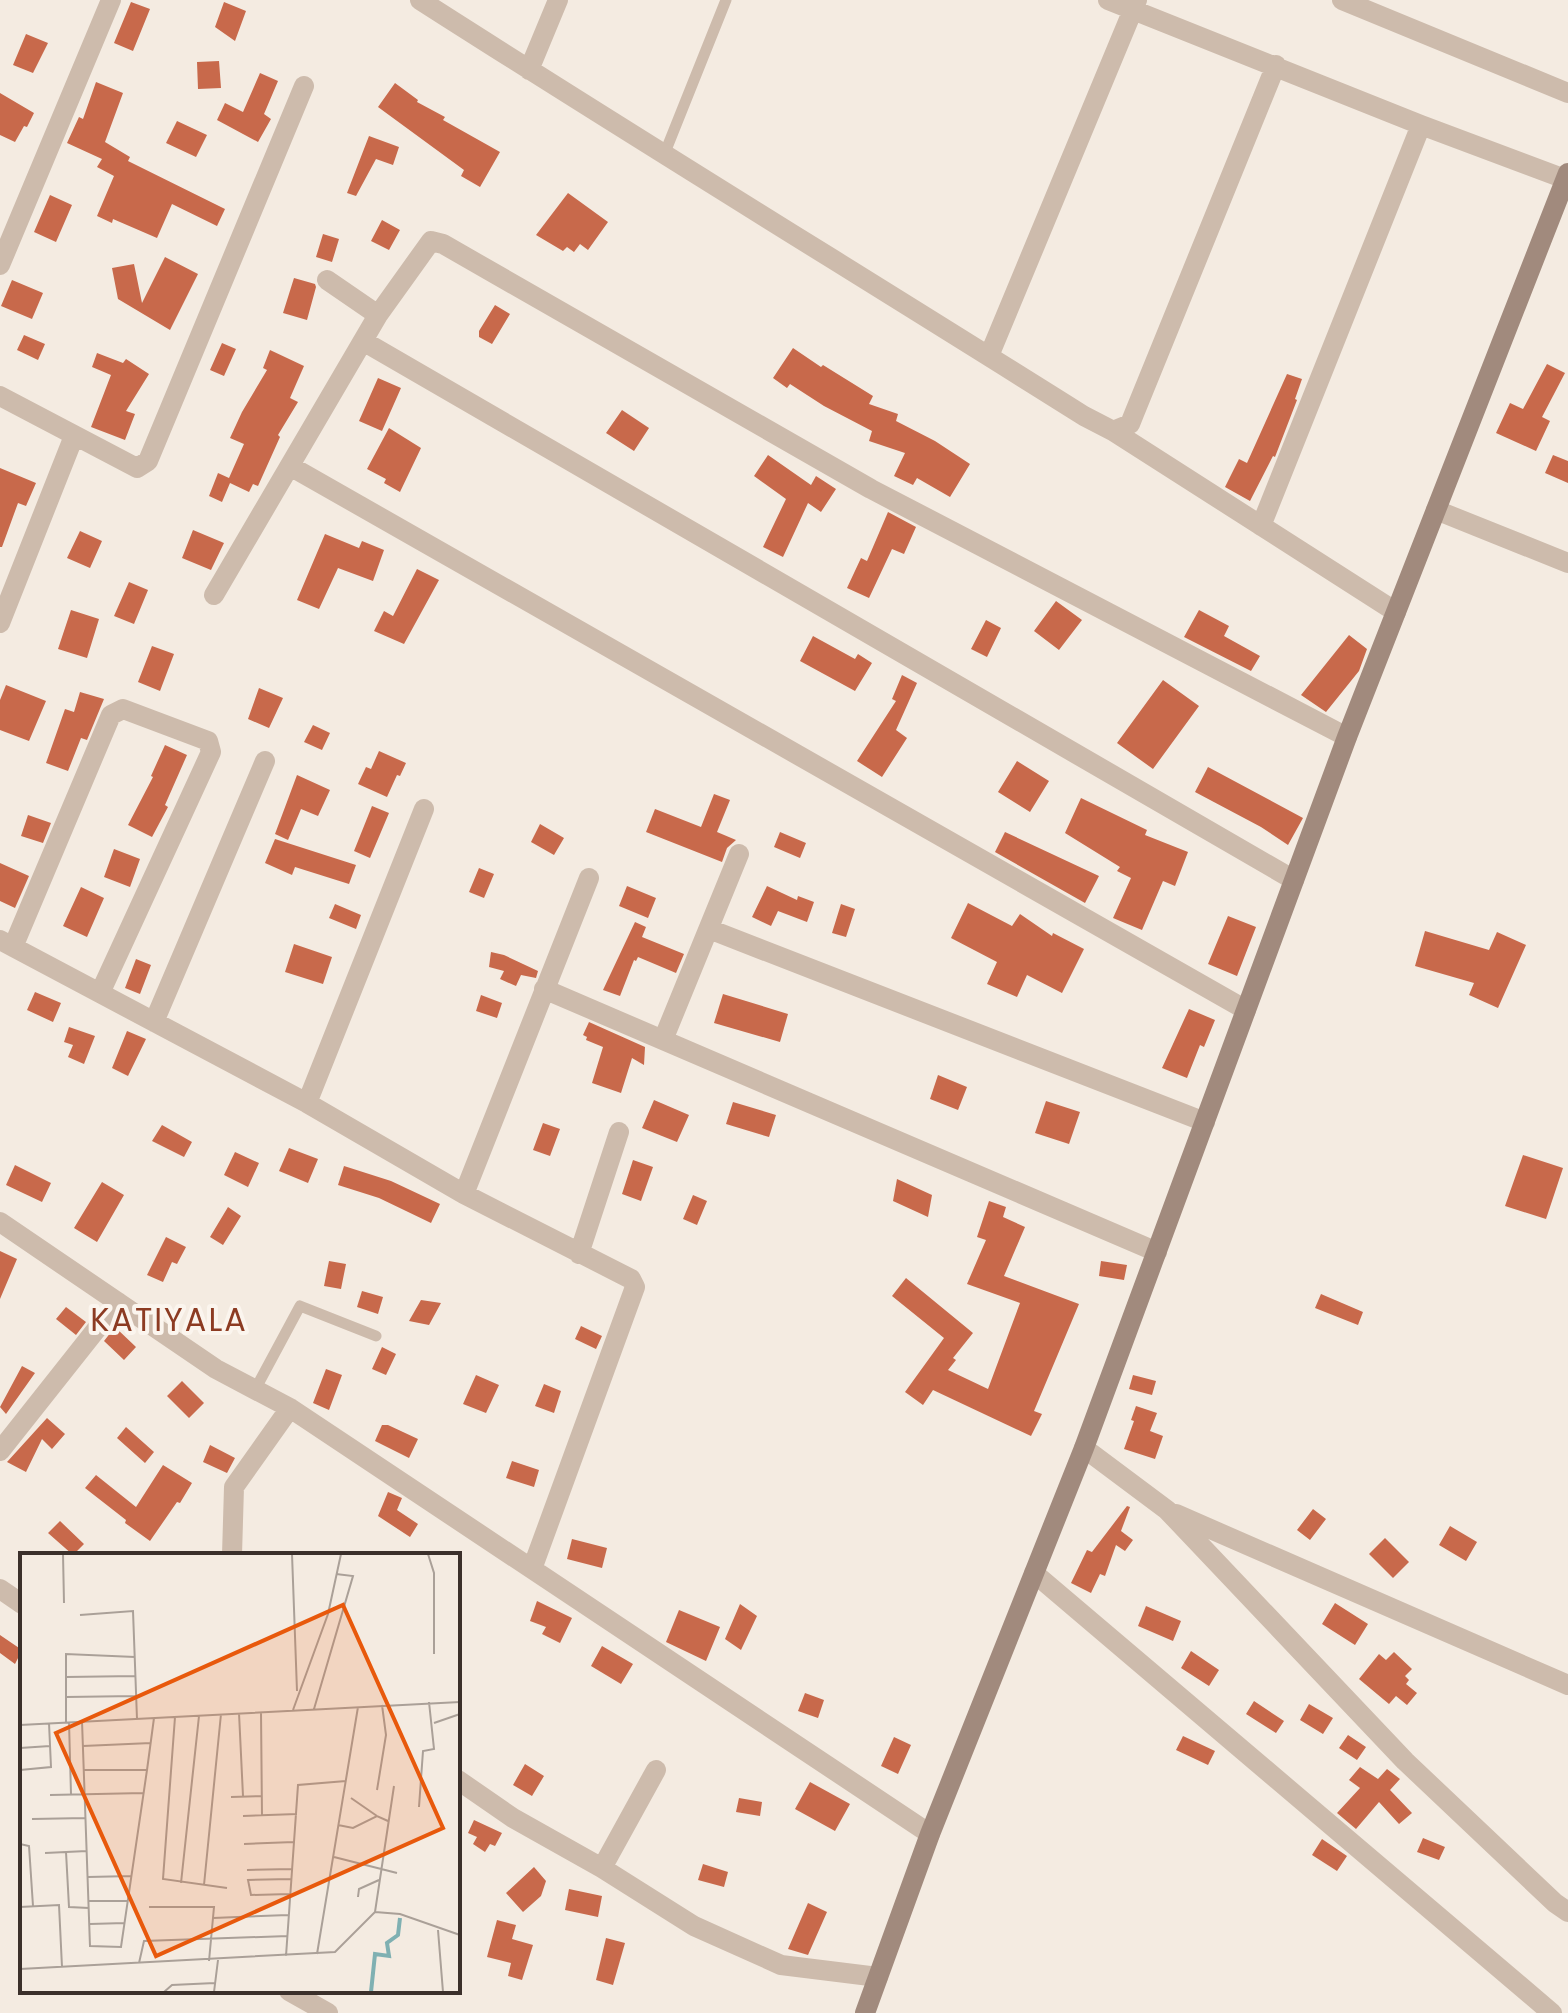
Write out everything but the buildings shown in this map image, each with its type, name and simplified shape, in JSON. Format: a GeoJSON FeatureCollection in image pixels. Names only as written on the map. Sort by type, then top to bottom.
{"type":"FeatureCollection","features":[{"type":"Feature","properties":{"kind":"street"},"geometry":{"type":"LineString","coordinates":[[0,265],[111,0]]}},
{"type":"Feature","properties":{"kind":"street"},"geometry":{"type":"LineString","coordinates":[[420,0],[664,155],[1113,431],[1396,612]]}},
{"type":"Feature","properties":{"kind":"street"},"geometry":{"type":"LineString","coordinates":[[529,70],[558,0]]}},
{"type":"Feature","properties":{"kind":"street"},"geometry":{"type":"LineString","coordinates":[[865,2013],[930,1834],[1084,1448],[1347,737],[1567,176],[1421,125],[1135,5],[1108,0]]}},
{"type":"Feature","properties":{"kind":"street"},"geometry":{"type":"LineString","coordinates":[[1342,0],[1568,93]]}},
{"type":"Feature","properties":{"kind":"street"},"geometry":{"type":"LineString","coordinates":[[989,356],[1135,5]]}},
{"type":"Feature","properties":{"kind":"street"},"geometry":{"type":"LineString","coordinates":[[1113,431],[1130,424],[1276,65]]}},
{"type":"Feature","properties":{"kind":"street"},"geometry":{"type":"LineString","coordinates":[[0,396],[137,468],[148,461],[304,86]]}},
{"type":"Feature","properties":{"kind":"street"},"geometry":{"type":"LineString","coordinates":[[1261,526],[1421,125]]}},
{"type":"Feature","properties":{"kind":"street"},"geometry":{"type":"LineString","coordinates":[[214,595],[378,315],[431,241],[443,244],[871,489],[1347,737]]}},
{"type":"Feature","properties":{"kind":"street"},"geometry":{"type":"LineString","coordinates":[[327,280],[378,315]]}},
{"type":"Feature","properties":{"kind":"street"},"geometry":{"type":"LineString","coordinates":[[363,341],[1294,880]]}},
{"type":"Feature","properties":{"kind":"street"},"geometry":{"type":"LineString","coordinates":[[0,623],[74,436]]}},
{"type":"Feature","properties":{"kind":"street"},"geometry":{"type":"LineString","coordinates":[[290,466],[1246,1010]]}},
{"type":"Feature","properties":{"kind":"street"},"geometry":{"type":"LineString","coordinates":[[1436,510],[1568,563]]}},
{"type":"Feature","properties":{"kind":"street"},"geometry":{"type":"LineString","coordinates":[[100,993],[211,752],[208,741],[123,709],[111,715],[7,944],[307,1103],[464,1194],[631,1279],[635,1287],[532,1569]]}},
{"type":"Feature","properties":{"kind":"street"},"geometry":{"type":"LineString","coordinates":[[154,1022],[265,761]]}},
{"type":"Feature","properties":{"kind":"street"},"geometry":{"type":"LineString","coordinates":[[307,1103],[424,809]]}},
{"type":"Feature","properties":{"kind":"street"},"geometry":{"type":"LineString","coordinates":[[663,1040],[739,854]]}},
{"type":"Feature","properties":{"kind":"street"},"geometry":{"type":"LineString","coordinates":[[464,1194],[589,878]]}},
{"type":"Feature","properties":{"kind":"street"},"geometry":{"type":"LineString","coordinates":[[709,929],[1205,1122]]}},
{"type":"Feature","properties":{"kind":"street"},"geometry":{"type":"LineString","coordinates":[[544,989],[1157,1252]]}},
{"type":"Feature","properties":{"kind":"street"},"geometry":{"type":"LineString","coordinates":[[579,1254],[619,1132]]}},
{"type":"Feature","properties":{"kind":"street"},"geometry":{"type":"LineString","coordinates":[[0,1222],[216,1369],[290,1408],[930,1834]]}},
{"type":"Feature","properties":{"kind":"street"},"geometry":{"type":"LineString","coordinates":[[0,1451],[118,1302]]}},
{"type":"Feature","properties":{"kind":"street"},"geometry":{"type":"LineString","coordinates":[[232,1553],[234,1487],[290,1408]]}},
{"type":"Feature","properties":{"kind":"street"},"geometry":{"type":"LineString","coordinates":[[1084,1448],[1167,1510],[1405,1761],[1568,1912]]}},
{"type":"Feature","properties":{"kind":"street"},"geometry":{"type":"LineString","coordinates":[[1167,1510],[1568,1685]]}},
{"type":"Feature","properties":{"kind":"street"},"geometry":{"type":"LineString","coordinates":[[1034,1573],[1552,2013]]}},
{"type":"Feature","properties":{"kind":"street"},"geometry":{"type":"LineString","coordinates":[[0,1589],[20,1603]]}},
{"type":"Feature","properties":{"kind":"street"},"geometry":{"type":"LineString","coordinates":[[602,1868],[656,1770]]}},
{"type":"Feature","properties":{"kind":"street"},"geometry":{"type":"LineString","coordinates":[[460,1781],[513,1818],[602,1868],[694,1926],[781,1965],[878,1977]]}},
{"type":"Feature","properties":{"kind":"street"},"geometry":{"type":"LineString","coordinates":[[296,1993],[328,2013]]}},
{"type":"Feature","properties":{"kind":"lane"},"geometry":{"type":"LineString","coordinates":[[664,155],[726,0]]}},
{"type":"Feature","properties":{"kind":"lane"},"geometry":{"type":"LineString","coordinates":[[256,1388],[300,1306],[376,1336]]}},
{"type":"Feature","properties":{"kind":"district","name":"KATIYALA"},"geometry":{"type":"Point","coordinates":[169,1320]}}]}
